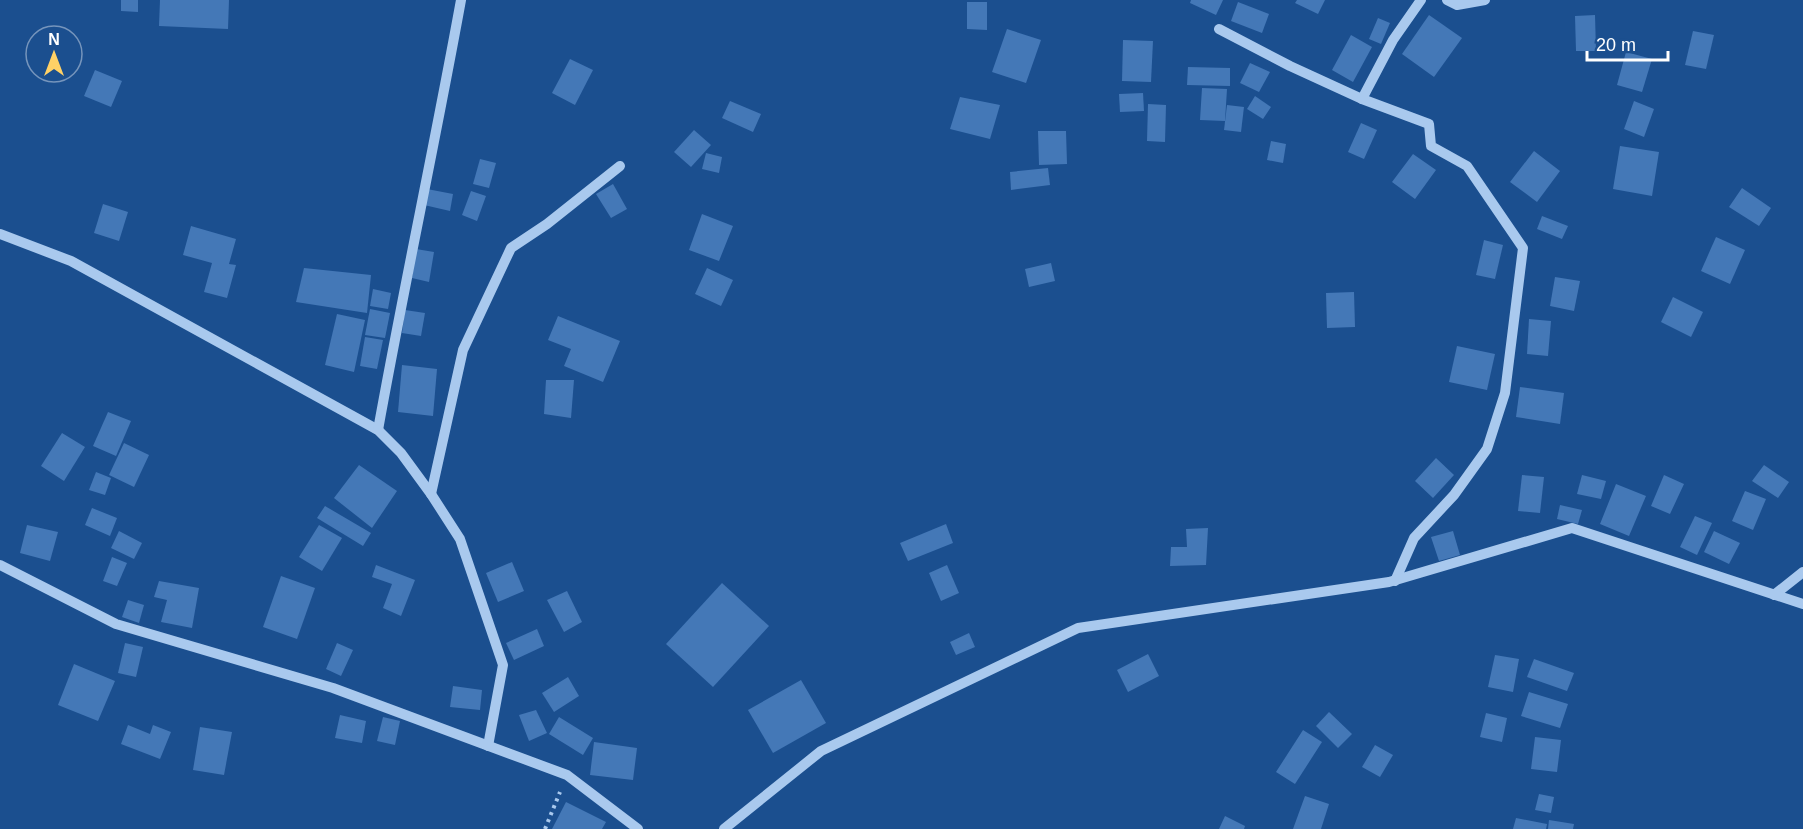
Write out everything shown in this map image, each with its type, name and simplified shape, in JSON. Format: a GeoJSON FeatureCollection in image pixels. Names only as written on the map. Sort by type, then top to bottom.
{"type":"FeatureCollection","features":[{"type":"Feature","properties":{"kind":"street"},"geometry":{"type":"LineString","coordinates":[[378,430],[394,336],[437,130],[461,0]]}},
{"type":"Feature","properties":{"kind":"street"},"geometry":{"type":"LineString","coordinates":[[1362,99],[1393,40],[1421,0]]}},
{"type":"Feature","properties":{"kind":"street"},"geometry":{"type":"LineString","coordinates":[[1448,0],[1457,5],[1485,0]]}},
{"type":"Feature","properties":{"kind":"street"},"geometry":{"type":"LineString","coordinates":[[1219,29],[1290,66],[1362,99],[1429,124],[1431,146],[1467,166],[1523,248],[1505,393],[1487,449],[1454,495],[1414,538],[1395,581]]}},
{"type":"Feature","properties":{"kind":"street"},"geometry":{"type":"LineString","coordinates":[[431,494],[463,350],[511,248],[547,224],[620,166]]}},
{"type":"Feature","properties":{"kind":"street"},"geometry":{"type":"LineString","coordinates":[[0,234],[71,261],[378,430],[400,453],[431,494],[460,539],[502,665],[488,746]]}},
{"type":"Feature","properties":{"kind":"street"},"geometry":{"type":"LineString","coordinates":[[724,829],[821,751],[1078,628],[1395,581],[1572,528],[1803,604]]}},
{"type":"Feature","properties":{"kind":"street"},"geometry":{"type":"LineString","coordinates":[[0,565],[116,624],[333,688],[567,775],[638,829]]}},
{"type":"Feature","properties":{"kind":"street"},"geometry":{"type":"LineString","coordinates":[[1774,594],[1803,572]]}},
{"type":"Feature","properties":{"kind":"path"},"geometry":{"type":"LineString","coordinates":[[545,829],[567,775]]}},
{"type":"Feature","properties":{"kind":"building"},"geometry":{"type":"Polygon","coordinates":[[[121,0],[138,0],[138,12],[121,11],[121,0]]]}},
{"type":"Feature","properties":{"kind":"building"},"geometry":{"type":"Polygon","coordinates":[[[160,0],[229,0],[228,29],[159,26],[160,0]]]}},
{"type":"Feature","properties":{"kind":"building"},"geometry":{"type":"Polygon","coordinates":[[[1191,0],[1223,0],[1216,15],[1190,3],[1191,0]]]}},
{"type":"Feature","properties":{"kind":"building"},"geometry":{"type":"Polygon","coordinates":[[[1297,0],[1325,0],[1318,14],[1295,3],[1297,0]]]}},
{"type":"Feature","properties":{"kind":"building"},"geometry":{"type":"Polygon","coordinates":[[[967,2],[987,2],[987,30],[967,29],[967,2]]]}},
{"type":"Feature","properties":{"kind":"building"},"geometry":{"type":"Polygon","coordinates":[[[1238,2],[1269,14],[1262,33],[1231,21],[1238,2]]]}},
{"type":"Feature","properties":{"kind":"building"},"geometry":{"type":"Polygon","coordinates":[[[1429,15],[1462,38],[1434,77],[1402,54],[1429,15]]]}},
{"type":"Feature","properties":{"kind":"building"},"geometry":{"type":"Polygon","coordinates":[[[1595,15],[1596,51],[1576,51],[1575,16],[1595,15]]]}},
{"type":"Feature","properties":{"kind":"building"},"geometry":{"type":"Polygon","coordinates":[[[1378,18],[1390,23],[1381,44],[1369,39],[1378,18]]]}},
{"type":"Feature","properties":{"kind":"building"},"geometry":{"type":"Polygon","coordinates":[[[1007,29],[1041,40],[1026,83],[992,72],[1007,29]]]}},
{"type":"Feature","properties":{"kind":"building"},"geometry":{"type":"Polygon","coordinates":[[[1693,31],[1714,35],[1706,69],[1685,65],[1693,31]]]}},
{"type":"Feature","properties":{"kind":"building"},"geometry":{"type":"Polygon","coordinates":[[[1351,35],[1372,47],[1353,82],[1332,70],[1351,35]]]}},
{"type":"Feature","properties":{"kind":"building"},"geometry":{"type":"Polygon","coordinates":[[[1123,40],[1153,41],[1151,82],[1122,81],[1123,40]]]}},
{"type":"Feature","properties":{"kind":"building"},"geometry":{"type":"Polygon","coordinates":[[[1626,52],[1652,59],[1642,92],[1617,85],[1626,52]]]}},
{"type":"Feature","properties":{"kind":"building"},"geometry":{"type":"Polygon","coordinates":[[[570,59],[593,70],[575,105],[552,93],[570,59]]]}},
{"type":"Feature","properties":{"kind":"building"},"geometry":{"type":"Polygon","coordinates":[[[1250,63],[1270,72],[1259,92],[1240,83],[1250,63]]]}},
{"type":"Feature","properties":{"kind":"building"},"geometry":{"type":"Polygon","coordinates":[[[1188,67],[1230,68],[1230,86],[1187,85],[1188,67]]]}},
{"type":"Feature","properties":{"kind":"building"},"geometry":{"type":"Polygon","coordinates":[[[95,70],[122,81],[111,107],[84,96],[95,70]]]}},
{"type":"Feature","properties":{"kind":"building"},"geometry":{"type":"Polygon","coordinates":[[[1202,88],[1227,89],[1225,121],[1200,120],[1202,88]]]}},
{"type":"Feature","properties":{"kind":"building"},"geometry":{"type":"Polygon","coordinates":[[[1143,93],[1144,111],[1120,112],[1119,94],[1143,93]]]}},
{"type":"Feature","properties":{"kind":"building"},"geometry":{"type":"Polygon","coordinates":[[[1255,96],[1271,107],[1263,119],[1247,109],[1255,96]]]}},
{"type":"Feature","properties":{"kind":"building"},"geometry":{"type":"Polygon","coordinates":[[[960,97],[1000,105],[990,139],[950,129],[960,97]]]}},
{"type":"Feature","properties":{"kind":"building"},"geometry":{"type":"Polygon","coordinates":[[[730,101],[761,114],[753,132],[722,118],[730,101]]]}},
{"type":"Feature","properties":{"kind":"building"},"geometry":{"type":"Polygon","coordinates":[[[1634,101],[1654,109],[1644,137],[1624,129],[1634,101]]]}},
{"type":"Feature","properties":{"kind":"building"},"geometry":{"type":"Polygon","coordinates":[[[1148,104],[1166,105],[1165,142],[1147,141],[1148,104]]]}},
{"type":"Feature","properties":{"kind":"building"},"geometry":{"type":"Polygon","coordinates":[[[1227,105],[1244,107],[1241,132],[1224,130],[1227,105]]]}},
{"type":"Feature","properties":{"kind":"building"},"geometry":{"type":"Polygon","coordinates":[[[1361,123],[1377,130],[1364,159],[1348,152],[1361,123]]]}},
{"type":"Feature","properties":{"kind":"building"},"geometry":{"type":"Polygon","coordinates":[[[694,130],[711,145],[691,167],[674,152],[694,130]]]}},
{"type":"Feature","properties":{"kind":"building"},"geometry":{"type":"Polygon","coordinates":[[[1038,131],[1066,131],[1067,164],[1039,165],[1038,131]]]}},
{"type":"Feature","properties":{"kind":"building"},"geometry":{"type":"Polygon","coordinates":[[[1271,141],[1286,144],[1283,163],[1267,160],[1271,141]]]}},
{"type":"Feature","properties":{"kind":"building"},"geometry":{"type":"Polygon","coordinates":[[[1620,146],[1659,152],[1652,196],[1613,189],[1620,146]]]}},
{"type":"Feature","properties":{"kind":"building"},"geometry":{"type":"Polygon","coordinates":[[[1534,151],[1560,171],[1537,202],[1510,182],[1534,151]]]}},
{"type":"Feature","properties":{"kind":"building"},"geometry":{"type":"Polygon","coordinates":[[[706,153],[722,157],[719,173],[702,169],[706,153]]]}},
{"type":"Feature","properties":{"kind":"building"},"geometry":{"type":"Polygon","coordinates":[[[1413,154],[1436,170],[1415,199],[1392,182],[1413,154]]]}},
{"type":"Feature","properties":{"kind":"building"},"geometry":{"type":"Polygon","coordinates":[[[480,159],[496,163],[489,188],[473,184],[480,159]]]}},
{"type":"Feature","properties":{"kind":"building"},"geometry":{"type":"Polygon","coordinates":[[[1048,168],[1050,185],[1011,190],[1010,172],[1048,168]]]}},
{"type":"Feature","properties":{"kind":"building"},"geometry":{"type":"Polygon","coordinates":[[[613,184],[627,209],[611,218],[596,194],[613,184]]]}},
{"type":"Feature","properties":{"kind":"building"},"geometry":{"type":"Polygon","coordinates":[[[1742,188],[1771,208],[1759,226],[1729,207],[1742,188]]]}},
{"type":"Feature","properties":{"kind":"building"},"geometry":{"type":"Polygon","coordinates":[[[427,189],[453,194],[450,211],[424,205],[427,189]]]}},
{"type":"Feature","properties":{"kind":"building"},"geometry":{"type":"Polygon","coordinates":[[[471,191],[486,196],[477,221],[462,215],[471,191]]]}},
{"type":"Feature","properties":{"kind":"building"},"geometry":{"type":"Polygon","coordinates":[[[103,204],[128,212],[119,241],[94,233],[103,204]]]}},
{"type":"Feature","properties":{"kind":"building"},"geometry":{"type":"Polygon","coordinates":[[[702,214],[733,226],[719,261],[689,250],[702,214]]]}},
{"type":"Feature","properties":{"kind":"building"},"geometry":{"type":"Polygon","coordinates":[[[1542,216],[1568,226],[1562,239],[1537,229],[1542,216]]]}},
{"type":"Feature","properties":{"kind":"building"},"geometry":{"type":"Polygon","coordinates":[[[191,226],[236,239],[229,264],[236,265],[227,298],[204,292],[212,263],[183,255],[191,226]]]}},
{"type":"Feature","properties":{"kind":"building"},"geometry":{"type":"Polygon","coordinates":[[[1716,237],[1745,250],[1730,284],[1701,271],[1716,237]]]}},
{"type":"Feature","properties":{"kind":"building"},"geometry":{"type":"Polygon","coordinates":[[[1484,240],[1503,245],[1495,279],[1476,275],[1484,240]]]}},
{"type":"Feature","properties":{"kind":"building"},"geometry":{"type":"Polygon","coordinates":[[[416,249],[434,252],[429,282],[412,278],[416,249]]]}},
{"type":"Feature","properties":{"kind":"building"},"geometry":{"type":"Polygon","coordinates":[[[1051,263],[1055,281],[1029,287],[1025,269],[1051,263]]]}},
{"type":"Feature","properties":{"kind":"building"},"geometry":{"type":"Polygon","coordinates":[[[304,268],[371,275],[367,313],[296,302],[304,268]]]}},
{"type":"Feature","properties":{"kind":"building"},"geometry":{"type":"Polygon","coordinates":[[[707,268],[733,280],[721,306],[695,294],[707,268]]]}},
{"type":"Feature","properties":{"kind":"building"},"geometry":{"type":"Polygon","coordinates":[[[1555,277],[1580,281],[1574,311],[1550,306],[1555,277]]]}},
{"type":"Feature","properties":{"kind":"building"},"geometry":{"type":"Polygon","coordinates":[[[373,289],[391,293],[388,309],[370,306],[373,289]]]}},
{"type":"Feature","properties":{"kind":"building"},"geometry":{"type":"Polygon","coordinates":[[[1354,292],[1355,327],[1327,328],[1326,293],[1354,292]]]}},
{"type":"Feature","properties":{"kind":"building"},"geometry":{"type":"Polygon","coordinates":[[[1673,297],[1703,312],[1691,337],[1661,322],[1673,297]]]}},
{"type":"Feature","properties":{"kind":"building"},"geometry":{"type":"Polygon","coordinates":[[[370,309],[390,313],[385,338],[365,335],[370,309]]]}},
{"type":"Feature","properties":{"kind":"building"},"geometry":{"type":"Polygon","coordinates":[[[405,310],[425,313],[421,336],[402,333],[405,310]]]}},
{"type":"Feature","properties":{"kind":"building"},"geometry":{"type":"Polygon","coordinates":[[[337,314],[365,320],[354,372],[325,365],[337,314]]]}},
{"type":"Feature","properties":{"kind":"building"},"geometry":{"type":"Polygon","coordinates":[[[558,316],[620,341],[603,382],[564,366],[571,349],[548,340],[558,316]]]}},
{"type":"Feature","properties":{"kind":"building"},"geometry":{"type":"Polygon","coordinates":[[[1529,319],[1551,321],[1548,356],[1527,354],[1529,319]]]}},
{"type":"Feature","properties":{"kind":"building"},"geometry":{"type":"Polygon","coordinates":[[[365,337],[383,340],[377,369],[360,366],[365,337]]]}},
{"type":"Feature","properties":{"kind":"building"},"geometry":{"type":"Polygon","coordinates":[[[1457,346],[1495,354],[1487,390],[1449,382],[1457,346]]]}},
{"type":"Feature","properties":{"kind":"building"},"geometry":{"type":"Polygon","coordinates":[[[402,365],[437,369],[433,416],[398,412],[402,365]]]}},
{"type":"Feature","properties":{"kind":"building"},"geometry":{"type":"Polygon","coordinates":[[[546,380],[574,380],[571,418],[544,414],[546,380]]]}},
{"type":"Feature","properties":{"kind":"building"},"geometry":{"type":"Polygon","coordinates":[[[1520,387],[1564,393],[1560,424],[1516,417],[1520,387]]]}},
{"type":"Feature","properties":{"kind":"building"},"geometry":{"type":"Polygon","coordinates":[[[108,412],[131,421],[116,456],[93,446],[108,412]]]}},
{"type":"Feature","properties":{"kind":"building"},"geometry":{"type":"Polygon","coordinates":[[[62,433],[85,447],[64,481],[41,466],[62,433]]]}},
{"type":"Feature","properties":{"kind":"building"},"geometry":{"type":"Polygon","coordinates":[[[124,443],[149,455],[134,487],[109,475],[124,443]]]}},
{"type":"Feature","properties":{"kind":"building"},"geometry":{"type":"Polygon","coordinates":[[[1436,458],[1454,475],[1433,498],[1415,481],[1436,458]]]}},
{"type":"Feature","properties":{"kind":"building"},"geometry":{"type":"Polygon","coordinates":[[[359,465],[397,491],[372,528],[334,498],[359,465]]]}},
{"type":"Feature","properties":{"kind":"building"},"geometry":{"type":"Polygon","coordinates":[[[1764,465],[1789,482],[1778,498],[1752,481],[1764,465]]]}},
{"type":"Feature","properties":{"kind":"building"},"geometry":{"type":"Polygon","coordinates":[[[96,472],[111,478],[105,495],[89,490],[96,472]]]}},
{"type":"Feature","properties":{"kind":"building"},"geometry":{"type":"Polygon","coordinates":[[[1522,475],[1544,477],[1540,513],[1518,511],[1522,475]]]}},
{"type":"Feature","properties":{"kind":"building"},"geometry":{"type":"Polygon","coordinates":[[[1582,475],[1606,481],[1601,499],[1577,494],[1582,475]]]}},
{"type":"Feature","properties":{"kind":"building"},"geometry":{"type":"Polygon","coordinates":[[[1664,475],[1684,484],[1670,514],[1651,506],[1664,475]]]}},
{"type":"Feature","properties":{"kind":"building"},"geometry":{"type":"Polygon","coordinates":[[[1616,484],[1646,496],[1629,536],[1600,524],[1616,484]]]}},
{"type":"Feature","properties":{"kind":"building"},"geometry":{"type":"Polygon","coordinates":[[[1745,491],[1766,499],[1753,530],[1732,521],[1745,491]]]}},
{"type":"Feature","properties":{"kind":"building"},"geometry":{"type":"Polygon","coordinates":[[[1560,505],[1582,510],[1578,524],[1557,519],[1560,505]]]}},
{"type":"Feature","properties":{"kind":"building"},"geometry":{"type":"Polygon","coordinates":[[[325,506],[371,533],[363,546],[317,518],[325,506]]]}},
{"type":"Feature","properties":{"kind":"building"},"geometry":{"type":"Polygon","coordinates":[[[92,508],[117,518],[110,536],[85,525],[92,508]]]}},
{"type":"Feature","properties":{"kind":"building"},"geometry":{"type":"Polygon","coordinates":[[[1695,516],[1712,523],[1697,555],[1680,547],[1695,516]]]}},
{"type":"Feature","properties":{"kind":"building"},"geometry":{"type":"Polygon","coordinates":[[[946,524],[953,543],[908,561],[900,543],[946,524]]]}},
{"type":"Feature","properties":{"kind":"building"},"geometry":{"type":"Polygon","coordinates":[[[27,525],[58,532],[50,561],[20,553],[27,525]]]}},
{"type":"Feature","properties":{"kind":"building"},"geometry":{"type":"Polygon","coordinates":[[[319,525],[342,538],[322,571],[299,557],[319,525]]]}},
{"type":"Feature","properties":{"kind":"building"},"geometry":{"type":"Polygon","coordinates":[[[1208,528],[1206,565],[1170,566],[1171,547],[1187,547],[1186,529],[1208,528]]]}},
{"type":"Feature","properties":{"kind":"building"},"geometry":{"type":"Polygon","coordinates":[[[119,531],[142,543],[134,559],[111,548],[119,531]]]}},
{"type":"Feature","properties":{"kind":"building"},"geometry":{"type":"Polygon","coordinates":[[[1453,531],[1460,555],[1439,561],[1431,537],[1453,531]]]}},
{"type":"Feature","properties":{"kind":"building"},"geometry":{"type":"Polygon","coordinates":[[[1714,531],[1740,543],[1729,564],[1704,552],[1714,531]]]}},
{"type":"Feature","properties":{"kind":"building"},"geometry":{"type":"Polygon","coordinates":[[[112,557],[127,563],[117,586],[103,581],[112,557]]]}},
{"type":"Feature","properties":{"kind":"building"},"geometry":{"type":"Polygon","coordinates":[[[512,562],[524,591],[498,602],[486,573],[512,562]]]}},
{"type":"Feature","properties":{"kind":"building"},"geometry":{"type":"Polygon","coordinates":[[[376,565],[415,580],[401,616],[383,608],[392,584],[372,577],[376,565]]]}},
{"type":"Feature","properties":{"kind":"building"},"geometry":{"type":"Polygon","coordinates":[[[947,565],[959,593],[941,601],[929,573],[947,565]]]}},
{"type":"Feature","properties":{"kind":"building"},"geometry":{"type":"Polygon","coordinates":[[[281,576],[315,588],[297,639],[263,627],[281,576]]]}},
{"type":"Feature","properties":{"kind":"building"},"geometry":{"type":"Polygon","coordinates":[[[159,581],[199,588],[192,628],[161,622],[167,600],[154,597],[159,581]]]}},
{"type":"Feature","properties":{"kind":"building"},"geometry":{"type":"Polygon","coordinates":[[[722,583],[769,626],[713,687],[666,644],[722,583]]]}},
{"type":"Feature","properties":{"kind":"building"},"geometry":{"type":"Polygon","coordinates":[[[567,591],[582,622],[564,632],[547,600],[567,591]]]}},
{"type":"Feature","properties":{"kind":"building"},"geometry":{"type":"Polygon","coordinates":[[[128,600],[144,605],[139,623],[122,617],[128,600]]]}},
{"type":"Feature","properties":{"kind":"building"},"geometry":{"type":"Polygon","coordinates":[[[537,629],[544,646],[514,660],[506,643],[537,629]]]}},
{"type":"Feature","properties":{"kind":"building"},"geometry":{"type":"Polygon","coordinates":[[[969,633],[975,647],[956,655],[950,642],[969,633]]]}},
{"type":"Feature","properties":{"kind":"building"},"geometry":{"type":"Polygon","coordinates":[[[125,643],[143,647],[136,677],[118,673],[125,643]]]}},
{"type":"Feature","properties":{"kind":"building"},"geometry":{"type":"Polygon","coordinates":[[[337,643],[353,650],[341,676],[326,669],[337,643]]]}},
{"type":"Feature","properties":{"kind":"building"},"geometry":{"type":"Polygon","coordinates":[[[1148,654],[1159,676],[1128,692],[1117,670],[1148,654]]]}},
{"type":"Feature","properties":{"kind":"building"},"geometry":{"type":"Polygon","coordinates":[[[1495,655],[1519,659],[1513,692],[1488,687],[1495,655]]]}},
{"type":"Feature","properties":{"kind":"building"},"geometry":{"type":"Polygon","coordinates":[[[1534,659],[1574,673],[1567,691],[1527,677],[1534,659]]]}},
{"type":"Feature","properties":{"kind":"building"},"geometry":{"type":"Polygon","coordinates":[[[74,664],[115,681],[98,721],[58,705],[74,664]]]}},
{"type":"Feature","properties":{"kind":"building"},"geometry":{"type":"Polygon","coordinates":[[[568,677],[579,696],[554,712],[542,693],[568,677]]]}},
{"type":"Feature","properties":{"kind":"building"},"geometry":{"type":"Polygon","coordinates":[[[801,680],[826,723],[773,753],[748,710],[801,680]]]}},
{"type":"Feature","properties":{"kind":"building"},"geometry":{"type":"Polygon","coordinates":[[[453,686],[482,690],[480,710],[450,707],[453,686]]]}},
{"type":"Feature","properties":{"kind":"building"},"geometry":{"type":"Polygon","coordinates":[[[1529,692],[1568,704],[1560,728],[1521,716],[1529,692]]]}},
{"type":"Feature","properties":{"kind":"building"},"geometry":{"type":"Polygon","coordinates":[[[536,710],[547,733],[529,741],[519,715],[536,710]]]}},
{"type":"Feature","properties":{"kind":"building"},"geometry":{"type":"Polygon","coordinates":[[[1329,712],[1352,734],[1338,748],[1316,726],[1329,712]]]}},
{"type":"Feature","properties":{"kind":"building"},"geometry":{"type":"Polygon","coordinates":[[[1486,713],[1507,718],[1502,742],[1480,737],[1486,713]]]}},
{"type":"Feature","properties":{"kind":"building"},"geometry":{"type":"Polygon","coordinates":[[[340,715],[366,721],[362,743],[335,738],[340,715]]]}},
{"type":"Feature","properties":{"kind":"building"},"geometry":{"type":"Polygon","coordinates":[[[383,717],[400,721],[395,745],[377,741],[383,717]]]}},
{"type":"Feature","properties":{"kind":"building"},"geometry":{"type":"Polygon","coordinates":[[[559,717],[593,738],[583,755],[549,734],[559,717]]]}},
{"type":"Feature","properties":{"kind":"building"},"geometry":{"type":"Polygon","coordinates":[[[128,725],[150,734],[153,725],[171,732],[160,759],[121,744],[128,725]]]}},
{"type":"Feature","properties":{"kind":"building"},"geometry":{"type":"Polygon","coordinates":[[[200,727],[232,732],[224,775],[193,770],[200,727]]]}},
{"type":"Feature","properties":{"kind":"building"},"geometry":{"type":"Polygon","coordinates":[[[1303,730],[1322,742],[1295,784],[1276,772],[1303,730]]]}},
{"type":"Feature","properties":{"kind":"building"},"geometry":{"type":"Polygon","coordinates":[[[1535,737],[1561,740],[1557,772],[1531,769],[1535,737]]]}},
{"type":"Feature","properties":{"kind":"building"},"geometry":{"type":"Polygon","coordinates":[[[594,742],[637,748],[633,780],[590,775],[594,742]]]}},
{"type":"Feature","properties":{"kind":"building"},"geometry":{"type":"Polygon","coordinates":[[[1375,745],[1393,755],[1380,777],[1362,767],[1375,745]]]}},
{"type":"Feature","properties":{"kind":"building"},"geometry":{"type":"Polygon","coordinates":[[[1539,794],[1554,797],[1551,813],[1535,810],[1539,794]]]}},
{"type":"Feature","properties":{"kind":"building"},"geometry":{"type":"Polygon","coordinates":[[[1305,796],[1329,804],[1321,829],[1293,829],[1305,796]]]}},
{"type":"Feature","properties":{"kind":"building"},"geometry":{"type":"Polygon","coordinates":[[[566,802],[606,822],[602,829],[552,829],[566,802]]]}},
{"type":"Feature","properties":{"kind":"building"},"geometry":{"type":"Polygon","coordinates":[[[1225,816],[1245,826],[1244,829],[1219,829],[1225,816]]]}},
{"type":"Feature","properties":{"kind":"building"},"geometry":{"type":"Polygon","coordinates":[[[1516,818],[1547,824],[1546,829],[1513,829],[1516,818]]]}},
{"type":"Feature","properties":{"kind":"building"},"geometry":{"type":"Polygon","coordinates":[[[1549,820],[1574,824],[1573,829],[1548,829],[1549,820]]]}}]}
